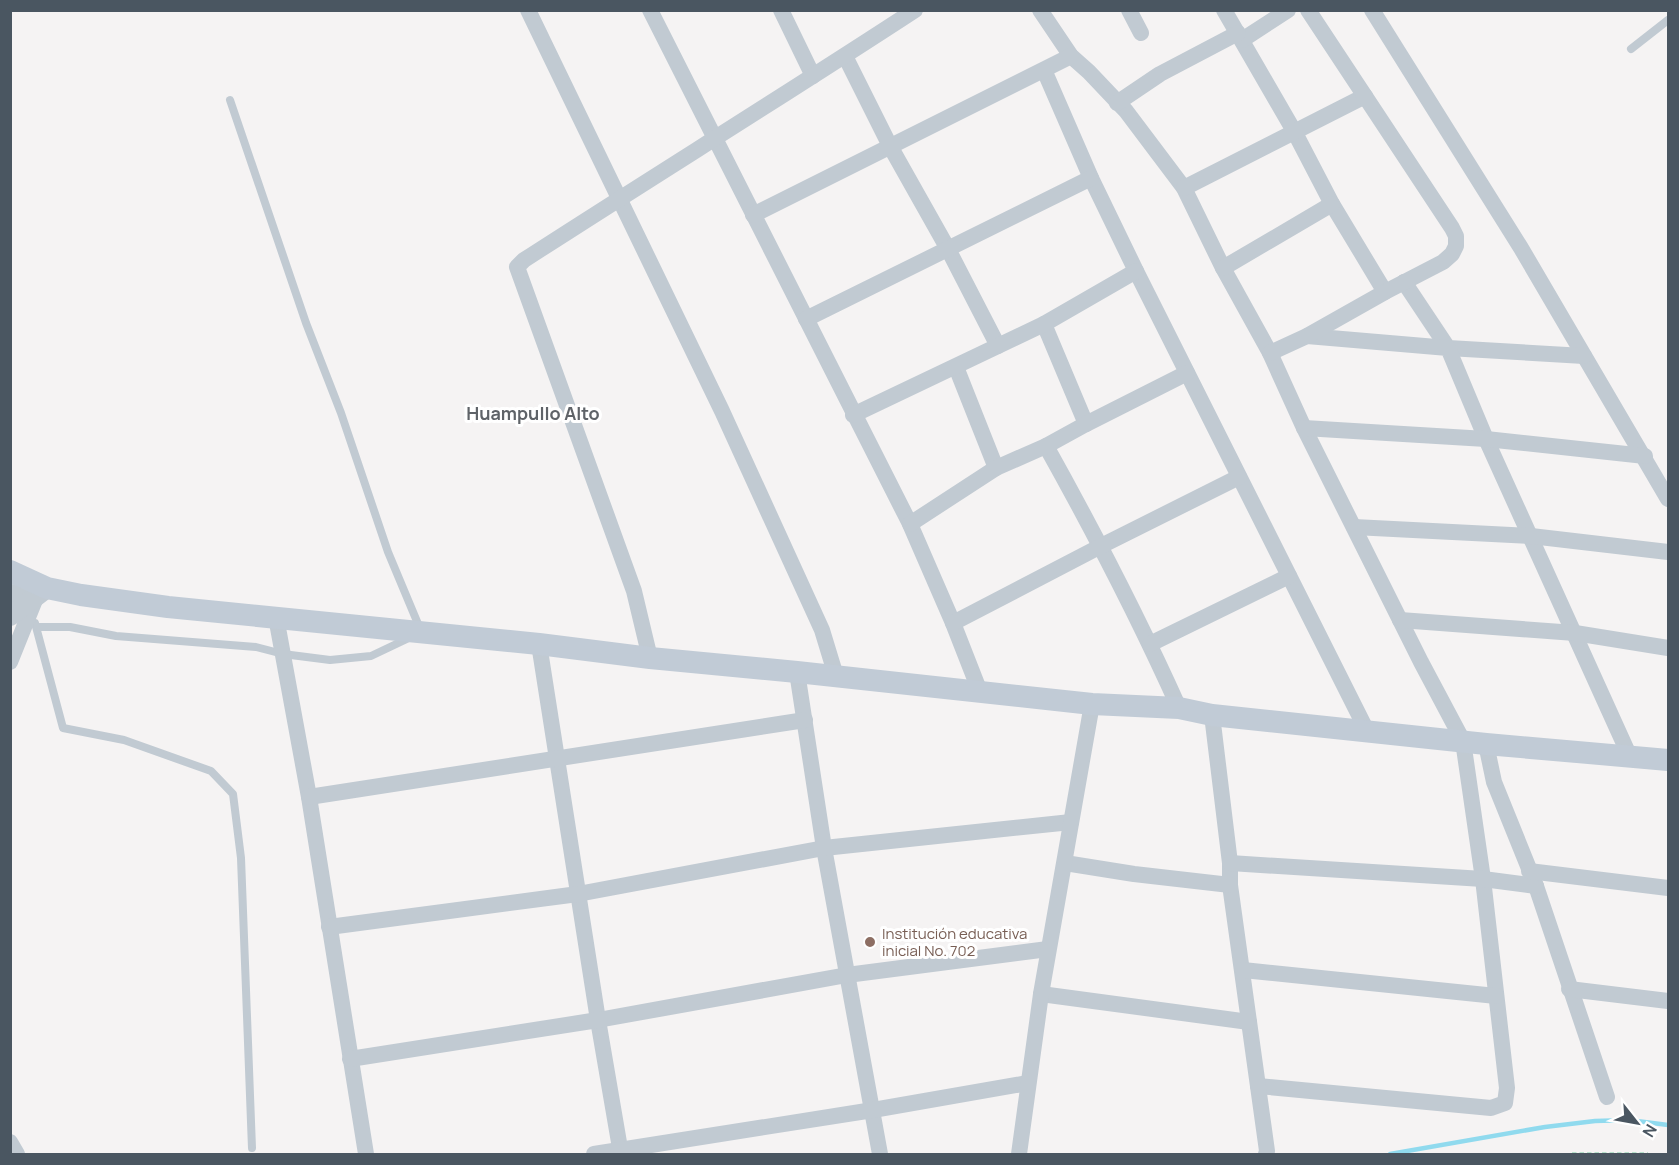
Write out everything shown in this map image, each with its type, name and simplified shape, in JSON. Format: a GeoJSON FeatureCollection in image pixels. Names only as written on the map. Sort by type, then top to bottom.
{"type":"FeatureCollection","features":[{"type":"Feature","properties":{"kind":"main road"},"geometry":{"type":"LineString","coordinates":[[10,571],[42,591],[168,607],[539,644],[650,658],[1092,704],[1179,708],[1212,715],[1486,744],[1668,760]]}},
{"type":"Feature","properties":{"kind":"street"},"geometry":{"type":"LineString","coordinates":[[528,10],[722,411],[822,630],[836,676]]}},
{"type":"Feature","properties":{"kind":"street"},"geometry":{"type":"LineString","coordinates":[[650,10],[910,525],[980,692]]}},
{"type":"Feature","properties":{"kind":"street"},"geometry":{"type":"LineString","coordinates":[[781,10],[813,76]]}},
{"type":"Feature","properties":{"kind":"street"},"geometry":{"type":"LineString","coordinates":[[650,658],[634,591],[517,269],[524,260],[619,198],[915,10]]}},
{"type":"Feature","properties":{"kind":"street"},"geometry":{"type":"LineString","coordinates":[[1040,10],[1071,56],[1126,111],[1184,188],[1223,268],[1270,353],[1304,428],[1400,620],[1464,741],[1484,879],[1507,1088],[1505,1103],[1491,1108],[1258,1086]]}},
{"type":"Feature","properties":{"kind":"street"},"geometry":{"type":"LineString","coordinates":[[1129,10],[1142,33]]}},
{"type":"Feature","properties":{"kind":"street"},"geometry":{"type":"LineString","coordinates":[[1224,10],[1294,131],[1332,204],[1385,292]]}},
{"type":"Feature","properties":{"kind":"street"},"geometry":{"type":"LineString","coordinates":[[1117,104],[1160,74],[1288,10]]}},
{"type":"Feature","properties":{"kind":"street"},"geometry":{"type":"LineString","coordinates":[[1270,353],[1308,336],[1448,259],[1456,246],[1456,236],[1308,10]]}},
{"type":"Feature","properties":{"kind":"street"},"geometry":{"type":"LineString","coordinates":[[1372,10],[1521,248],[1645,456],[1668,499]]}},
{"type":"Feature","properties":{"kind":"street"},"geometry":{"type":"LineString","coordinates":[[845,56],[890,146],[948,249],[998,346]]}},
{"type":"Feature","properties":{"kind":"street"},"geometry":{"type":"LineString","coordinates":[[753,215],[1071,56]]}},
{"type":"Feature","properties":{"kind":"street"},"geometry":{"type":"LineString","coordinates":[[1044,70],[1091,178],[1136,271],[1367,731]]}},
{"type":"Feature","properties":{"kind":"street"},"geometry":{"type":"LineString","coordinates":[[1184,188],[1365,96]]}},
{"type":"Feature","properties":{"kind":"street"},"geometry":{"type":"LineString","coordinates":[[806,319],[1091,178]]}},
{"type":"Feature","properties":{"kind":"street"},"geometry":{"type":"LineString","coordinates":[[1223,268],[1332,204]]}},
{"type":"Feature","properties":{"kind":"street"},"geometry":{"type":"LineString","coordinates":[[853,416],[1044,324],[1136,271]]}},
{"type":"Feature","properties":{"kind":"street"},"geometry":{"type":"LineString","coordinates":[[1404,282],[1448,348],[1486,439],[1630,757]]}},
{"type":"Feature","properties":{"kind":"street"},"geometry":{"type":"LineString","coordinates":[[1044,324],[1086,424]]}},
{"type":"Feature","properties":{"kind":"street"},"geometry":{"type":"LineString","coordinates":[[1308,336],[1448,348],[1584,356]]}},
{"type":"Feature","properties":{"kind":"street"},"geometry":{"type":"LineString","coordinates":[[956,367],[996,468]]}},
{"type":"Feature","properties":{"kind":"street"},"geometry":{"type":"LineString","coordinates":[[910,525],[996,468],[1046,446],[1187,373]]}},
{"type":"Feature","properties":{"kind":"street"},"geometry":{"type":"LineString","coordinates":[[1304,428],[1486,439],[1645,456]]}},
{"type":"Feature","properties":{"kind":"street"},"geometry":{"type":"LineString","coordinates":[[1046,446],[1101,546],[1179,708]]}},
{"type":"Feature","properties":{"kind":"street"},"geometry":{"type":"LineString","coordinates":[[953,623],[1239,477]]}},
{"type":"Feature","properties":{"kind":"street"},"geometry":{"type":"LineString","coordinates":[[1354,527],[1531,536],[1668,552]]}},
{"type":"Feature","properties":{"kind":"street"},"geometry":{"type":"LineString","coordinates":[[1150,644],[1289,576]]}},
{"type":"Feature","properties":{"kind":"street"},"geometry":{"type":"LineString","coordinates":[[10,594],[42,591]]}},
{"type":"Feature","properties":{"kind":"street"},"geometry":{"type":"LineString","coordinates":[[10,662],[26,619],[42,591]]}},
{"type":"Feature","properties":{"kind":"street"},"geometry":{"type":"LineString","coordinates":[[276,617],[309,797],[366,1155]]}},
{"type":"Feature","properties":{"kind":"street"},"geometry":{"type":"LineString","coordinates":[[1400,620],[1575,633],[1668,648]]}},
{"type":"Feature","properties":{"kind":"street"},"geometry":{"type":"LineString","coordinates":[[539,644],[621,1153]]}},
{"type":"Feature","properties":{"kind":"street"},"geometry":{"type":"LineString","coordinates":[[797,672],[824,848],[880,1155]]}},
{"type":"Feature","properties":{"kind":"street"},"geometry":{"type":"LineString","coordinates":[[1019,1155],[1048,949],[1092,704]]}},
{"type":"Feature","properties":{"kind":"street"},"geometry":{"type":"LineString","coordinates":[[1212,715],[1230,863],[1230,885],[1266,1155]]}},
{"type":"Feature","properties":{"kind":"street"},"geometry":{"type":"LineString","coordinates":[[309,797],[805,720]]}},
{"type":"Feature","properties":{"kind":"street"},"geometry":{"type":"LineString","coordinates":[[1486,744],[1494,782],[1533,879],[1607,1097]]}},
{"type":"Feature","properties":{"kind":"street"},"geometry":{"type":"LineString","coordinates":[[329,927],[578,894],[824,848],[1071,822]]}},
{"type":"Feature","properties":{"kind":"street"},"geometry":{"type":"LineString","coordinates":[[1065,863],[1230,885]]}},
{"type":"Feature","properties":{"kind":"street"},"geometry":{"type":"LineString","coordinates":[[1230,863],[1668,888]]}},
{"type":"Feature","properties":{"kind":"street"},"geometry":{"type":"LineString","coordinates":[[350,1059],[598,1020],[847,975],[1048,949]]}},
{"type":"Feature","properties":{"kind":"street"},"geometry":{"type":"LineString","coordinates":[[1243,970],[1496,996]]}},
{"type":"Feature","properties":{"kind":"street"},"geometry":{"type":"LineString","coordinates":[[1569,989],[1668,1001]]}},
{"type":"Feature","properties":{"kind":"street"},"geometry":{"type":"LineString","coordinates":[[1041,994],[1249,1022]]}},
{"type":"Feature","properties":{"kind":"street"},"geometry":{"type":"LineString","coordinates":[[594,1155],[621,1153],[1028,1083]]}},
{"type":"Feature","properties":{"kind":"street"},"geometry":{"type":"LineString","coordinates":[[10,1142],[17,1155]]}},
{"type":"Feature","properties":{"kind":"lane"},"geometry":{"type":"LineString","coordinates":[[1631,49],[1668,20]]}},
{"type":"Feature","properties":{"kind":"lane"},"geometry":{"type":"LineString","coordinates":[[230,100],[306,323],[341,413],[388,552],[421,632],[371,656],[330,660],[283,654],[256,647],[116,636],[26,619],[63,728],[124,740],[211,771],[233,794],[241,858],[252,1148]]}},
{"type":"Feature","properties":{"kind":"path"},"geometry":{"type":"LineString","coordinates":[[1572,1155],[1648,1155]]}},
{"type":"Feature","properties":{"kind":"waterway"},"geometry":{"type":"LineString","coordinates":[[1390,1154],[1545,1127],[1595,1121],[1629,1120],[1668,1125]]}},
{"type":"Feature","properties":{"kind":"place","name":"Institución educativa inicial No. 702"},"geometry":{"type":"Point","coordinates":[870,942]}},
{"type":"Feature","properties":{"kind":"district","name":"Huampullo Alto"},"geometry":{"type":"Point","coordinates":[533,413]}}]}
